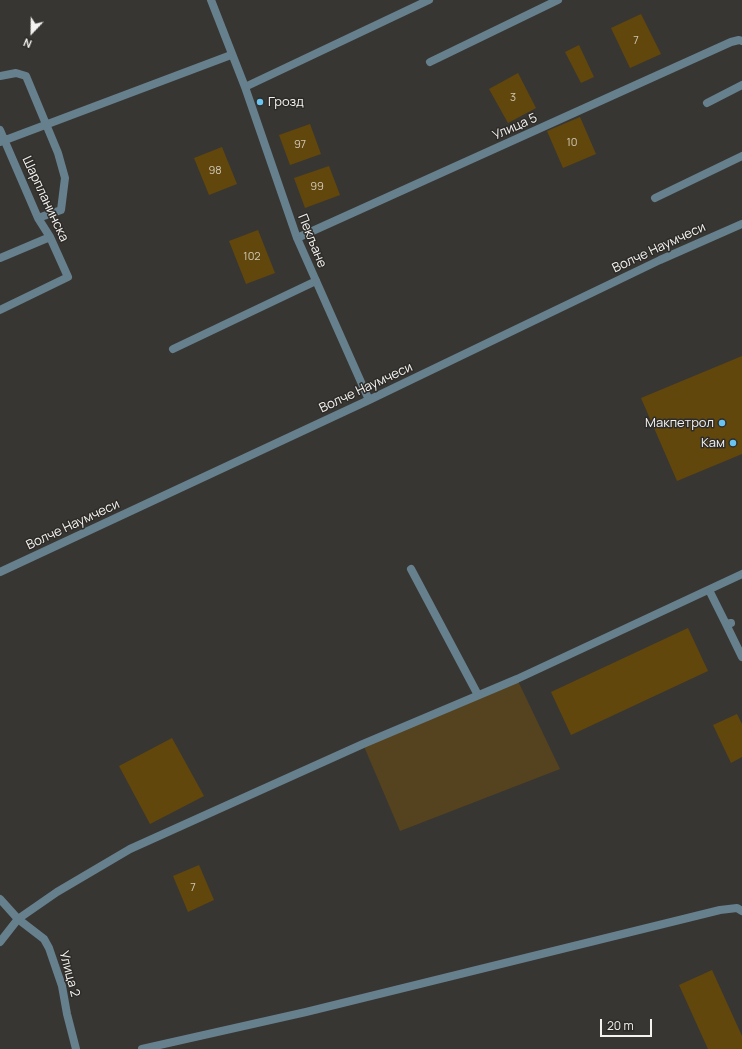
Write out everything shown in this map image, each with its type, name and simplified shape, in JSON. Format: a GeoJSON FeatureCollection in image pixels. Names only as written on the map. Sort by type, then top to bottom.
{"type":"FeatureCollection","features":[{"type":"Feature","properties":{"kind":"street","name":"Пекљане"},"geometry":{"type":"LineString","coordinates":[[211,0],[231,55],[245,87],[297,238],[369,400]]}},
{"type":"Feature","properties":{"kind":"street"},"geometry":{"type":"LineString","coordinates":[[245,87],[429,0]]}},
{"type":"Feature","properties":{"kind":"street"},"geometry":{"type":"LineString","coordinates":[[430,62],[558,0]]}},
{"type":"Feature","properties":{"kind":"street","name":"Улица 5"},"geometry":{"type":"LineString","coordinates":[[297,238],[731,42],[739,40],[742,42]]}},
{"type":"Feature","properties":{"kind":"street"},"geometry":{"type":"LineString","coordinates":[[2,141],[231,55]]}},
{"type":"Feature","properties":{"kind":"street"},"geometry":{"type":"LineString","coordinates":[[0,76],[16,73],[26,76],[66,178],[61,210],[38,218]]}},
{"type":"Feature","properties":{"kind":"street"},"geometry":{"type":"LineString","coordinates":[[707,103],[742,85]]}},
{"type":"Feature","properties":{"kind":"street","name":"Шарпланинска"},"geometry":{"type":"LineString","coordinates":[[0,130],[2,141],[38,218],[50,237],[68,278],[0,310]]}},
{"type":"Feature","properties":{"kind":"street"},"geometry":{"type":"LineString","coordinates":[[655,198],[742,156]]}},
{"type":"Feature","properties":{"kind":"street","name":"Волче Наумчеси"},"geometry":{"type":"LineString","coordinates":[[0,572],[369,400],[660,260],[742,224]]}},
{"type":"Feature","properties":{"kind":"street"},"geometry":{"type":"LineString","coordinates":[[0,258],[50,237]]}},
{"type":"Feature","properties":{"kind":"street"},"geometry":{"type":"LineString","coordinates":[[173,349],[316,281]]}},
{"type":"Feature","properties":{"kind":"street"},"geometry":{"type":"LineString","coordinates":[[411,569],[478,695]]}},
{"type":"Feature","properties":{"kind":"street"},"geometry":{"type":"LineString","coordinates":[[0,942],[18,919],[57,892],[130,849],[363,744],[517,679],[742,574]]}},
{"type":"Feature","properties":{"kind":"street"},"geometry":{"type":"LineString","coordinates":[[709,590],[728,624],[742,657]]}},
{"type":"Feature","properties":{"kind":"street","name":"Улица 2"},"geometry":{"type":"LineString","coordinates":[[0,899],[18,919],[44,939],[49,948],[62,986],[66,1014],[76,1049]]}},
{"type":"Feature","properties":{"kind":"street"},"geometry":{"type":"LineString","coordinates":[[142,1049],[306,1012],[720,910],[737,908],[742,911]]}},
{"type":"Feature","properties":{"kind":"shaded area"},"geometry":{"type":"Polygon","coordinates":[[[517,679],[560,769],[400,831],[363,744],[517,679]]]}},
{"type":"Feature","properties":{"kind":"building"},"geometry":{"type":"Polygon","coordinates":[[[641,14],[661,54],[630,68],[611,28],[641,14]]]}},
{"type":"Feature","properties":{"kind":"building"},"geometry":{"type":"Polygon","coordinates":[[[579,45],[594,77],[581,83],[565,52],[579,45]]]}},
{"type":"Feature","properties":{"kind":"building"},"geometry":{"type":"Polygon","coordinates":[[[518,73],[536,108],[508,123],[489,89],[518,73]]]}},
{"type":"Feature","properties":{"kind":"building"},"geometry":{"type":"Polygon","coordinates":[[[580,117],[596,154],[563,168],[547,131],[580,117]]]}},
{"type":"Feature","properties":{"kind":"building"},"geometry":{"type":"Polygon","coordinates":[[[310,124],[321,154],[290,165],[279,135],[310,124]]]}},
{"type":"Feature","properties":{"kind":"building"},"geometry":{"type":"Polygon","coordinates":[[[222,147],[237,184],[209,195],[194,158],[222,147]]]}},
{"type":"Feature","properties":{"kind":"building"},"geometry":{"type":"Polygon","coordinates":[[[329,166],[340,195],[305,208],[294,178],[329,166]]]}},
{"type":"Feature","properties":{"kind":"building"},"geometry":{"type":"Polygon","coordinates":[[[258,230],[275,273],[246,284],[229,241],[258,230]]]}},
{"type":"Feature","properties":{"kind":"building"},"geometry":{"type":"Polygon","coordinates":[[[742,356],[742,454],[677,481],[641,398],[742,356]]]}},
{"type":"Feature","properties":{"kind":"building"},"geometry":{"type":"Polygon","coordinates":[[[688,628],[708,671],[571,735],[551,692],[688,628]]]}},
{"type":"Feature","properties":{"kind":"building"},"geometry":{"type":"Polygon","coordinates":[[[737,714],[742,724],[742,757],[731,763],[713,725],[737,714]]]}},
{"type":"Feature","properties":{"kind":"building"},"geometry":{"type":"Polygon","coordinates":[[[172,738],[204,796],[150,824],[119,766],[172,738]]]}},
{"type":"Feature","properties":{"kind":"building"},"geometry":{"type":"Polygon","coordinates":[[[199,865],[214,900],[188,912],[173,876],[199,865]]]}},
{"type":"Feature","properties":{"kind":"building"},"geometry":{"type":"Polygon","coordinates":[[[712,970],[742,1036],[742,1049],[708,1049],[679,985],[712,970]]]}},
{"type":"Feature","properties":{"kind":"place","name":"Грозд"},"geometry":{"type":"Point","coordinates":[260,102]}},
{"type":"Feature","properties":{"kind":"place","name":"Макпетрол"},"geometry":{"type":"Point","coordinates":[722,423]}},
{"type":"Feature","properties":{"kind":"place","name":"Кам"},"geometry":{"type":"Point","coordinates":[733,443]}}]}
